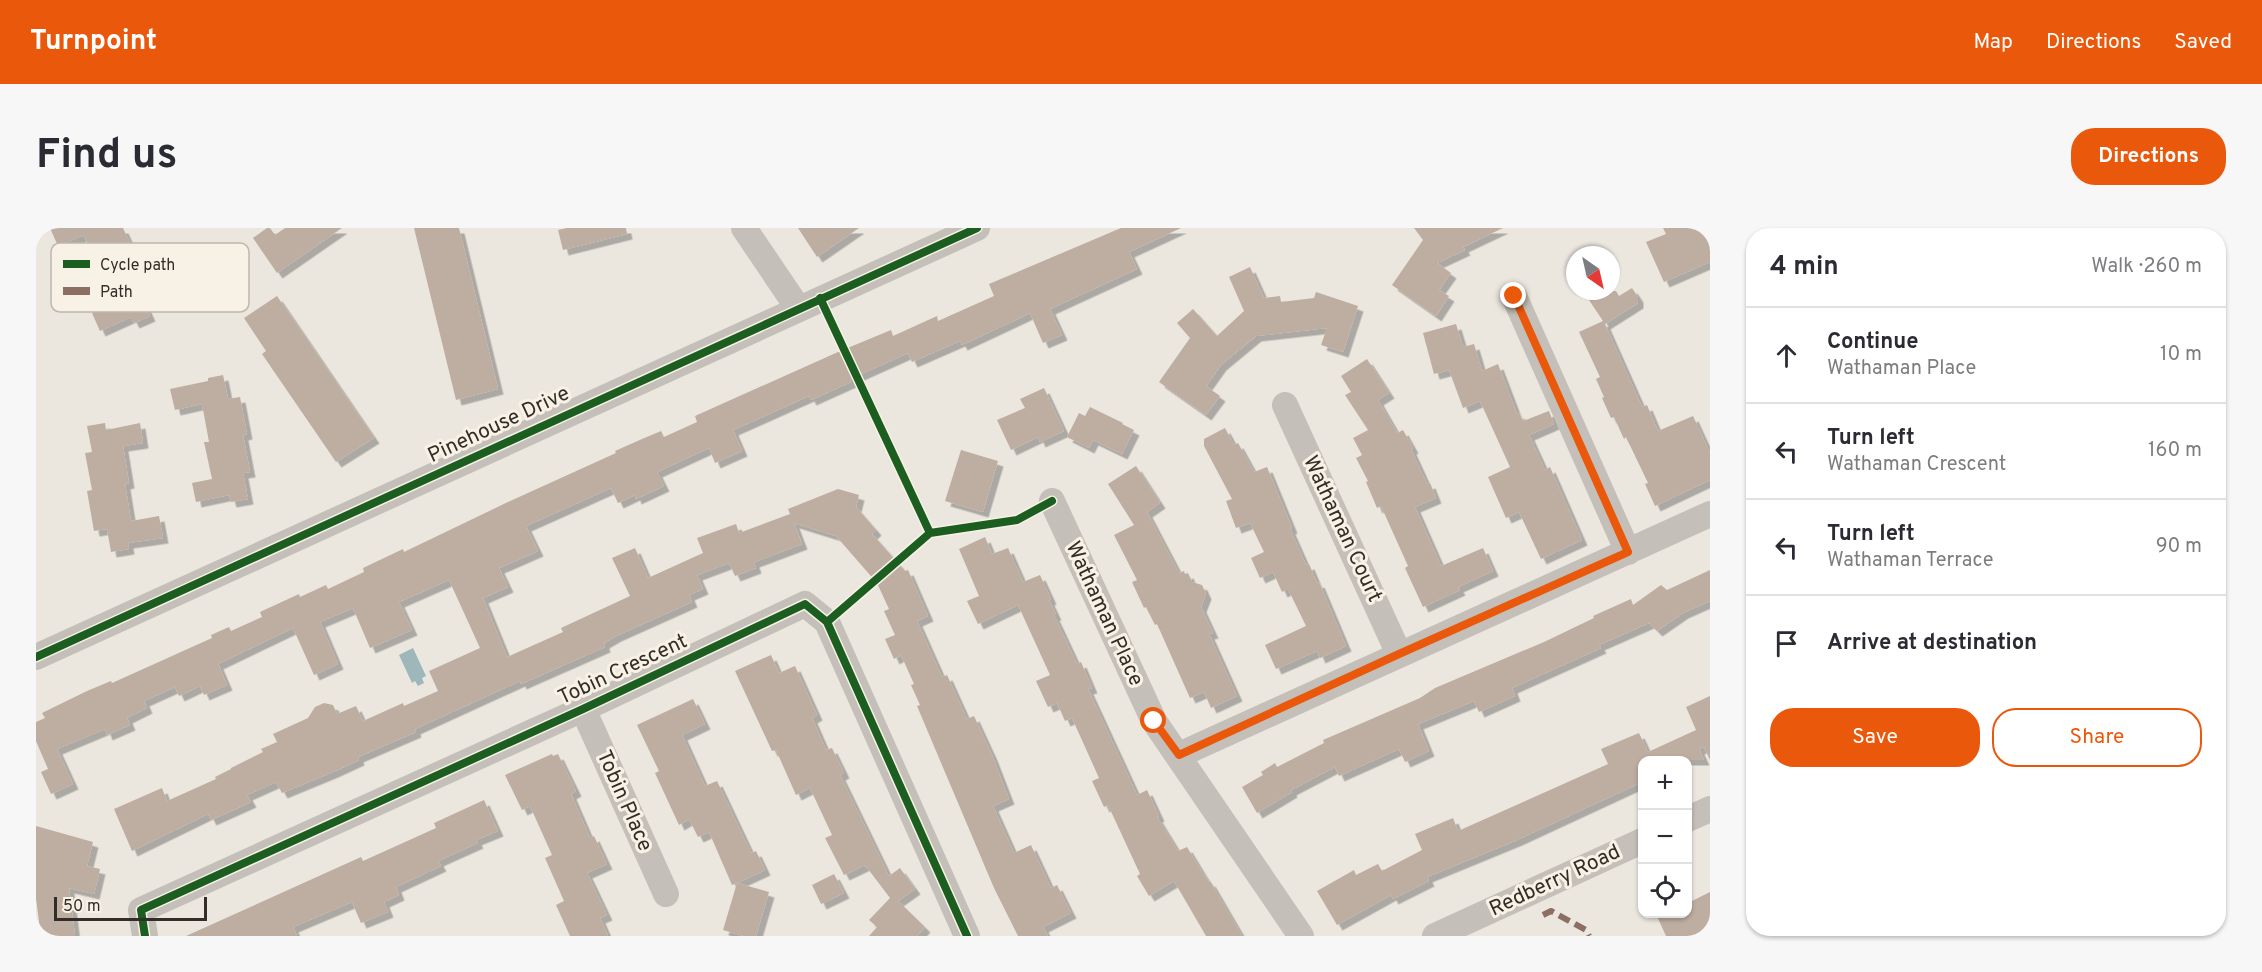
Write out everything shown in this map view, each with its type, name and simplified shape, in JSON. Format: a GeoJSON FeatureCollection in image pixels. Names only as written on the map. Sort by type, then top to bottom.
{"type":"FeatureCollection","features":[{"type":"Feature","properties":{"kind":"street"},"geometry":{"type":"LineString","coordinates":[[744,228],[798,308]]}},
{"type":"Feature","properties":{"kind":"street","name":"Pinehouse Drive"},"geometry":{"type":"LineString","coordinates":[[36,657],[977,228]]}},
{"type":"Feature","properties":{"kind":"street"},"geometry":{"type":"LineString","coordinates":[[1514,296],[1628,552]]}},
{"type":"Feature","properties":{"kind":"street","name":"Wathaman Court"},"geometry":{"type":"LineString","coordinates":[[1285,405],[1399,654]]}},
{"type":"Feature","properties":{"kind":"street","name":"Wathaman Place"},"geometry":{"type":"LineString","coordinates":[[1052,501],[1154,721],[1301,936]]}},
{"type":"Feature","properties":{"kind":"street"},"geometry":{"type":"LineString","coordinates":[[1179,755],[1710,514]]}},
{"type":"Feature","properties":{"kind":"street","name":"Tobin Crescent"},"geometry":{"type":"LineString","coordinates":[[145,936],[141,910],[583,709],[805,604],[827,622],[967,936]]}},
{"type":"Feature","properties":{"kind":"street","name":"Tobin Place"},"geometry":{"type":"LineString","coordinates":[[583,709],[666,894]]}},
{"type":"Feature","properties":{"kind":"street"},"geometry":{"type":"LineString","coordinates":[[1692,817],[1710,809]]}},
{"type":"Feature","properties":{"kind":"street","name":"Redberry Road"},"geometry":{"type":"LineString","coordinates":[[1435,936],[1638,842]]}},
{"type":"Feature","properties":{"kind":"water"},"geometry":{"type":"Polygon","coordinates":[[[413,648],[426,676],[422,678],[424,683],[418,686],[415,681],[412,683],[399,655],[413,648]]]}},
{"type":"Feature","properties":{"kind":"building"},"geometry":{"type":"Polygon","coordinates":[[[50,228],[123,228],[130,243],[87,243],[84,235],[65,243],[57,243],[50,228]]]}},
{"type":"Feature","properties":{"kind":"building"},"geometry":{"type":"Polygon","coordinates":[[[270,228],[275,235],[285,228],[342,228],[277,273],[253,238],[270,228]]]}},
{"type":"Feature","properties":{"kind":"building"},"geometry":{"type":"Polygon","coordinates":[[[414,228],[459,228],[498,389],[456,400],[414,228]]]}},
{"type":"Feature","properties":{"kind":"building"},"geometry":{"type":"Polygon","coordinates":[[[626,228],[627,234],[563,250],[558,230],[626,228]]]}},
{"type":"Feature","properties":{"kind":"building"},"geometry":{"type":"Polygon","coordinates":[[[798,228],[859,228],[817,257],[798,228]]]}},
{"type":"Feature","properties":{"kind":"building"},"geometry":{"type":"Polygon","coordinates":[[[1121,228],[1181,228],[1129,252],[1137,269],[1050,309],[1062,335],[1043,343],[1030,313],[962,345],[960,341],[912,362],[908,353],[850,379],[851,382],[811,400],[809,396],[733,430],[742,451],[715,463],[709,448],[657,472],[664,486],[636,499],[635,495],[618,503],[611,488],[526,526],[538,551],[499,568],[508,587],[483,598],[507,657],[563,632],[561,628],[630,596],[612,558],[635,548],[648,578],[703,553],[697,538],[736,524],[739,533],[790,514],[788,509],[838,489],[859,495],[856,507],[876,530],[872,534],[905,571],[908,570],[928,616],[917,621],[942,677],[947,675],[967,719],[974,716],[992,755],[1009,799],[993,806],[1014,853],[1031,845],[1051,888],[1057,885],[1071,913],[1043,927],[1048,936],[1018,936],[994,888],[917,706],[920,705],[911,685],[914,684],[901,655],[894,659],[885,639],[895,635],[884,611],[889,609],[877,583],[836,536],[794,523],[802,544],[754,562],[756,568],[735,576],[729,563],[697,575],[703,589],[689,595],[692,602],[616,636],[604,643],[605,647],[521,684],[520,681],[415,729],[416,732],[358,757],[359,760],[333,772],[282,793],[276,782],[247,795],[251,802],[211,820],[208,814],[132,851],[114,809],[162,788],[167,801],[216,779],[215,777],[263,752],[261,749],[277,742],[273,734],[308,718],[315,707],[324,703],[333,705],[337,714],[356,706],[363,721],[403,703],[404,706],[438,691],[429,671],[480,648],[449,580],[399,602],[412,630],[370,648],[353,608],[320,622],[338,664],[314,675],[293,628],[218,664],[227,685],[204,695],[200,686],[179,696],[175,687],[144,701],[147,708],[127,718],[130,725],[107,735],[105,729],[57,749],[73,784],[51,794],[41,772],[48,769],[36,741],[36,722],[45,718],[42,713],[87,691],[111,681],[112,683],[212,638],[211,635],[229,627],[231,631],[262,617],[260,612],[299,594],[300,597],[326,585],[328,589],[364,572],[363,568],[403,549],[404,552],[642,439],[661,431],[664,437],[697,422],[695,416],[838,352],[891,330],[893,336],[937,316],[938,321],[994,296],[989,284],[1121,228]]]}},
{"type":"Feature","properties":{"kind":"building"},"geometry":{"type":"Polygon","coordinates":[[[1414,228],[1503,228],[1463,247],[1465,250],[1437,263],[1451,273],[1439,290],[1449,296],[1436,316],[1392,285],[1423,240],[1414,228]]]}},
{"type":"Feature","properties":{"kind":"building"},"geometry":{"type":"Polygon","coordinates":[[[1663,228],[1710,228],[1710,262],[1664,282],[1646,242],[1666,234],[1663,228]]]}},
{"type":"Feature","properties":{"kind":"building"},"geometry":{"type":"Polygon","coordinates":[[[1250,267],[1264,298],[1280,296],[1281,302],[1314,298],[1316,292],[1358,306],[1343,352],[1321,345],[1327,328],[1256,336],[1221,365],[1206,386],[1220,396],[1206,415],[1159,382],[1190,338],[1177,323],[1193,309],[1217,336],[1244,311],[1229,277],[1250,267]]]}},
{"type":"Feature","properties":{"kind":"building"},"geometry":{"type":"Polygon","coordinates":[[[1632,288],[1638,297],[1638,303],[1605,324],[1642,407],[1647,405],[1658,431],[1693,416],[1710,453],[1710,480],[1655,506],[1645,484],[1648,483],[1626,437],[1624,439],[1602,398],[1604,397],[1596,379],[1600,377],[1579,332],[1603,321],[1589,300],[1620,300],[1620,295],[1632,288]]]}},
{"type":"Feature","properties":{"kind":"building"},"geometry":{"type":"Polygon","coordinates":[[[277,296],[374,438],[336,462],[262,354],[266,351],[244,318],[277,296]]]}},
{"type":"Feature","properties":{"kind":"building"},"geometry":{"type":"Polygon","coordinates":[[[148,312],[150,316],[134,323],[131,317],[100,331],[92,313],[148,312]]]}},
{"type":"Feature","properties":{"kind":"building"},"geometry":{"type":"Polygon","coordinates":[[[1456,324],[1463,347],[1474,344],[1482,371],[1498,364],[1517,414],[1519,413],[1523,421],[1549,411],[1554,424],[1529,435],[1545,470],[1550,467],[1582,540],[1541,559],[1519,512],[1506,518],[1488,477],[1510,467],[1480,401],[1463,408],[1449,370],[1434,374],[1423,333],[1456,324]]]}},
{"type":"Feature","properties":{"kind":"building"},"geometry":{"type":"Polygon","coordinates":[[[1367,359],[1389,393],[1378,400],[1397,433],[1403,430],[1413,448],[1411,449],[1427,484],[1430,483],[1436,498],[1415,507],[1441,566],[1483,548],[1493,571],[1458,587],[1460,590],[1423,607],[1405,568],[1408,566],[1381,506],[1377,508],[1366,482],[1368,481],[1356,458],[1362,455],[1353,438],[1368,430],[1345,395],[1351,392],[1341,376],[1367,359]]]}},
{"type":"Feature","properties":{"kind":"building"},"geometry":{"type":"Polygon","coordinates":[[[223,375],[228,399],[240,397],[247,434],[243,435],[250,472],[243,473],[248,499],[231,502],[229,495],[196,502],[192,483],[212,479],[204,442],[209,442],[202,404],[175,410],[170,389],[208,381],[208,378],[223,375]]]}},
{"type":"Feature","properties":{"kind":"building"},"geometry":{"type":"Polygon","coordinates":[[[1044,388],[1064,431],[1040,442],[1038,437],[1011,450],[997,420],[1025,408],[1020,399],[1044,388]]]}},
{"type":"Feature","properties":{"kind":"building"},"geometry":{"type":"Polygon","coordinates":[[[1090,407],[1134,430],[1122,454],[1093,440],[1089,448],[1067,437],[1079,413],[1085,416],[1090,407]]]}},
{"type":"Feature","properties":{"kind":"building"},"geometry":{"type":"Polygon","coordinates":[[[105,423],[106,430],[140,423],[143,443],[123,446],[129,483],[125,484],[131,521],[159,516],[163,538],[128,543],[129,549],[111,552],[107,529],[94,531],[87,491],[92,490],[85,453],[92,452],[87,426],[105,423]]]}},
{"type":"Feature","properties":{"kind":"building"},"geometry":{"type":"Polygon","coordinates":[[[1225,428],[1234,445],[1238,443],[1254,472],[1267,467],[1292,528],[1290,529],[1306,565],[1309,564],[1317,583],[1319,582],[1346,646],[1320,658],[1317,651],[1276,669],[1265,645],[1306,626],[1288,589],[1282,592],[1273,572],[1260,578],[1251,558],[1264,552],[1250,523],[1236,528],[1226,501],[1232,499],[1204,446],[1204,439],[1225,428]]]}},
{"type":"Feature","properties":{"kind":"building"},"geometry":{"type":"Polygon","coordinates":[[[961,450],[998,461],[983,512],[945,501],[961,450]]]}},
{"type":"Feature","properties":{"kind":"building"},"geometry":{"type":"Polygon","coordinates":[[[1136,466],[1160,503],[1147,512],[1179,573],[1184,571],[1185,574],[1188,573],[1192,582],[1202,585],[1206,594],[1201,607],[1213,633],[1209,634],[1237,696],[1211,708],[1204,692],[1190,698],[1157,624],[1155,625],[1146,607],[1144,608],[1132,582],[1137,580],[1114,535],[1134,525],[1108,484],[1136,466]]]}},
{"type":"Feature","properties":{"kind":"building"},"geometry":{"type":"Polygon","coordinates":[[[985,537],[992,554],[1008,548],[1023,582],[1040,575],[1051,599],[1049,600],[1056,615],[1054,615],[1077,664],[1081,662],[1092,688],[1088,689],[1137,795],[1147,790],[1159,816],[1157,817],[1178,851],[1187,847],[1242,936],[1206,936],[1174,881],[1149,896],[1137,876],[1140,874],[1108,805],[1104,807],[1092,781],[1099,778],[1072,718],[1065,721],[1057,703],[1048,707],[1036,681],[1050,675],[1018,605],[978,624],[967,601],[979,596],[959,549],[985,537]]]}},
{"type":"Feature","properties":{"kind":"building"},"geometry":{"type":"Polygon","coordinates":[[[1710,570],[1710,601],[1683,613],[1657,631],[1649,623],[1599,645],[1601,648],[1512,688],[1515,696],[1479,712],[1474,701],[1418,724],[1429,751],[1405,762],[1399,749],[1339,776],[1335,767],[1291,790],[1292,792],[1257,813],[1242,787],[1263,775],[1261,772],[1275,763],[1277,767],[1324,743],[1323,740],[1420,698],[1435,688],[1544,642],[1631,599],[1633,605],[1661,585],[1667,590],[1710,570]]]}},
{"type":"Feature","properties":{"kind":"building"},"geometry":{"type":"Polygon","coordinates":[[[771,655],[779,673],[795,666],[817,715],[812,718],[826,750],[832,748],[844,773],[840,775],[889,876],[900,868],[915,889],[898,901],[925,927],[917,936],[869,936],[877,927],[869,920],[890,898],[865,865],[844,875],[825,838],[832,835],[810,788],[796,795],[776,750],[772,751],[735,671],[771,655]]]}},
{"type":"Feature","properties":{"kind":"building"},"geometry":{"type":"Polygon","coordinates":[[[1710,696],[1710,760],[1704,747],[1699,749],[1704,760],[1692,760],[1692,756],[1638,756],[1638,784],[1517,840],[1427,877],[1429,881],[1393,899],[1391,895],[1337,925],[1317,891],[1354,870],[1356,875],[1378,864],[1382,871],[1422,850],[1415,834],[1453,818],[1458,831],[1608,764],[1601,749],[1639,733],[1648,752],[1696,730],[1686,707],[1710,696]]]}},
{"type":"Feature","properties":{"kind":"building"},"geometry":{"type":"Polygon","coordinates":[[[693,699],[705,724],[682,735],[705,786],[717,781],[751,853],[756,851],[765,870],[732,885],[709,832],[698,837],[689,819],[679,825],[655,773],[659,771],[637,725],[693,699]]]}},
{"type":"Feature","properties":{"kind":"building"},"geometry":{"type":"Polygon","coordinates":[[[552,754],[553,756],[558,754],[576,791],[571,794],[590,838],[594,836],[607,864],[587,873],[607,915],[600,918],[608,936],[570,936],[556,905],[564,901],[545,858],[552,855],[530,806],[522,810],[505,775],[552,754]]]}},
{"type":"Feature","properties":{"kind":"building"},"geometry":{"type":"Polygon","coordinates":[[[484,800],[498,831],[438,861],[441,866],[396,887],[399,895],[384,902],[388,912],[361,923],[352,902],[293,927],[297,936],[186,936],[361,857],[363,861],[436,828],[434,823],[484,800]]]}},
{"type":"Feature","properties":{"kind":"building"},"geometry":{"type":"Polygon","coordinates":[[[36,826],[93,842],[87,866],[100,869],[94,894],[69,888],[75,936],[41,936],[36,899],[36,826]]]}},
{"type":"Feature","properties":{"kind":"building"},"geometry":{"type":"Polygon","coordinates":[[[834,874],[844,893],[821,904],[812,885],[834,874]]]}},
{"type":"Feature","properties":{"kind":"building"},"geometry":{"type":"Polygon","coordinates":[[[737,883],[769,892],[756,936],[744,936],[723,930],[737,883]]]}},
{"type":"Feature","properties":{"kind":"building"},"geometry":{"type":"Polygon","coordinates":[[[1710,892],[1710,936],[1666,936],[1658,918],[1692,918],[1692,901],[1710,892]]]}},
{"type":"Feature","properties":{"kind":"marked path"},"geometry":{"type":"LineString","coordinates":[[1543,915],[1551,911],[1586,930],[1589,936]]}},
{"type":"Feature","properties":{"kind":"cycle path"},"geometry":{"type":"LineString","coordinates":[[36,657],[977,228]]}},
{"type":"Feature","properties":{"kind":"cycle path"},"geometry":{"type":"LineString","coordinates":[[820,298],[930,533],[827,622]]}},
{"type":"Feature","properties":{"kind":"cycle path"},"geometry":{"type":"LineString","coordinates":[[930,533],[1017,520],[1052,501]]}},
{"type":"Feature","properties":{"kind":"cycle path"},"geometry":{"type":"LineString","coordinates":[[145,936],[141,910],[583,709],[805,604],[827,622],[967,936]]}},
{"type":"Feature","properties":{"kind":"route"},"geometry":{"type":"LineString","coordinates":[[1154,721],[1179,755],[1628,552],[1514,296]]}}]}
